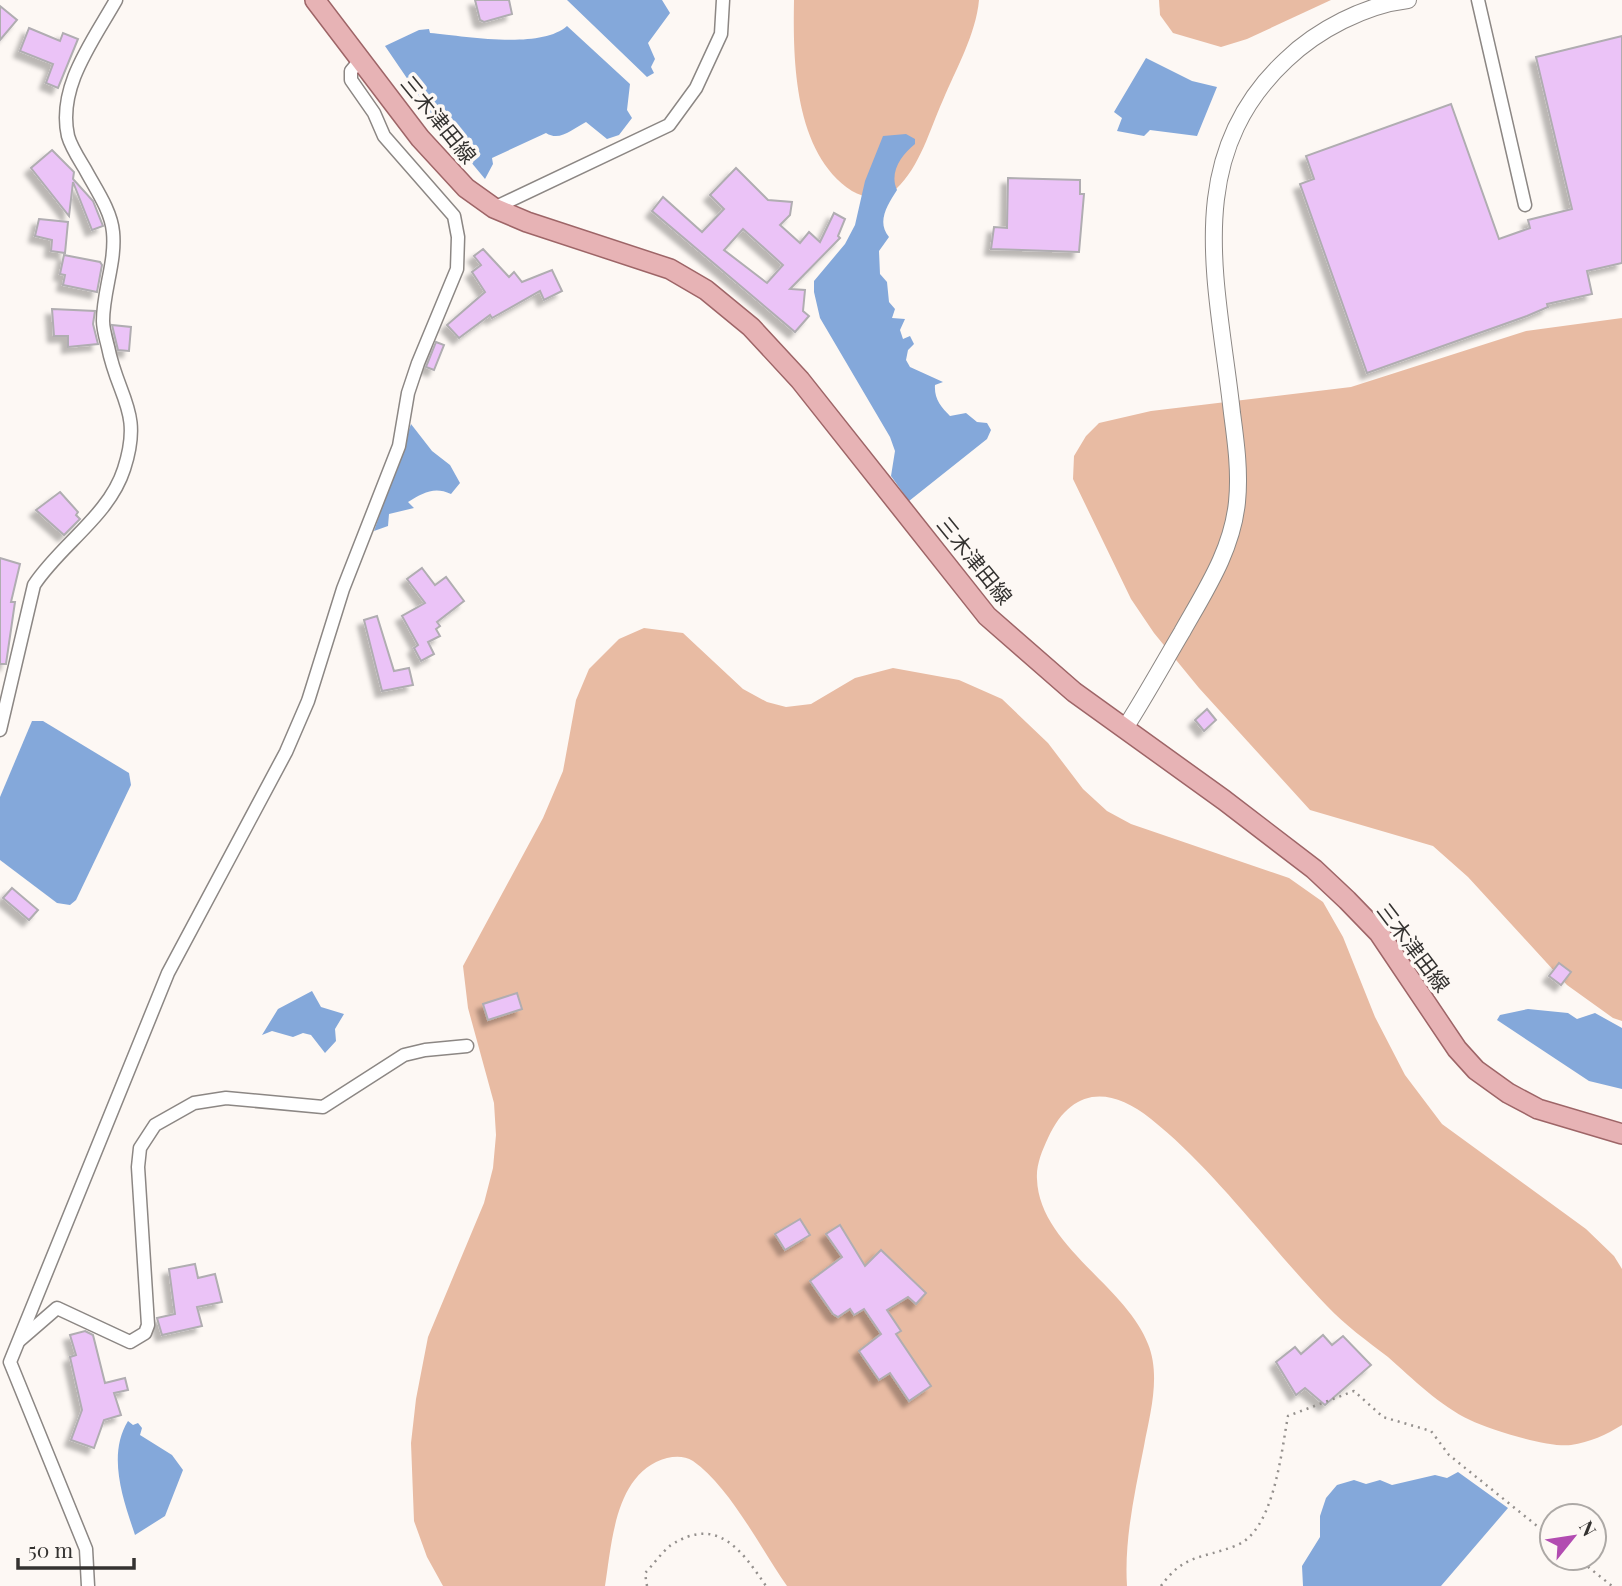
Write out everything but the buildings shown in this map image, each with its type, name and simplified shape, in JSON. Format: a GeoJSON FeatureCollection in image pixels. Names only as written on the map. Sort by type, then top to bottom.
{"type":"FeatureCollection","features":[{"type":"Feature","properties":{"kind":"main road","name":"三木津田線"},"geometry":{"type":"LineString","coordinates":[[314,0],[441,164],[466,188],[494,208],[670,269],[706,290],[751,327],[800,380],[988,616],[1074,692],[1314,869],[1378,933],[1457,1049],[1476,1070],[1508,1093],[1538,1109],[1622,1134]]}},
{"type":"Feature","properties":{"kind":"street"},"geometry":{"type":"LineString","coordinates":[[0,730],[34,585],[47,565],[108,502],[124,471],[132,441],[130,408],[110,357],[103,322],[113,257],[113,230],[104,205],[69,139],[65,115],[68,92],[82,59],[116,0]]}},
{"type":"Feature","properties":{"kind":"street"},"geometry":{"type":"LineString","coordinates":[[494,208],[669,125],[696,88],[721,34],[723,0]]}},
{"type":"Feature","properties":{"kind":"street"},"geometry":{"type":"LineString","coordinates":[[1125,728],[1220,565],[1233,528],[1239,468],[1212,223],[1217,175],[1238,122],[1265,79],[1298,48],[1337,23],[1391,2],[1408,0]]}},
{"type":"Feature","properties":{"kind":"street"},"geometry":{"type":"LineString","coordinates":[[1478,0],[1525,205]]}},
{"type":"Feature","properties":{"kind":"street"},"geometry":{"type":"LineString","coordinates":[[88,1586],[86,1549],[5,1362],[15,1345],[89,1173],[168,973],[286,752],[308,701],[343,589],[399,446],[408,393],[418,363],[457,269],[458,237],[454,216],[384,136],[374,113],[351,80],[351,71],[361,59]]}},
{"type":"Feature","properties":{"kind":"street"},"geometry":{"type":"LineString","coordinates":[[15,1345],[57,1308],[130,1342],[145,1334],[148,1325],[138,1167],[140,1148],[155,1125],[194,1103],[226,1098],[323,1107],[404,1055],[467,1046]]}},
{"type":"Feature","properties":{"kind":"path"},"geometry":{"type":"LineString","coordinates":[[1161,1586],[1175,1567],[1238,1545],[1260,1526],[1278,1473],[1288,1416],[1354,1391],[1383,1417],[1431,1431],[1450,1455],[1538,1527]]}},
{"type":"Feature","properties":{"kind":"path"},"geometry":{"type":"LineString","coordinates":[[647,1586],[645,1573],[671,1545],[705,1532],[730,1541],[766,1586]]}},
{"type":"Feature","properties":{"kind":"path"},"geometry":{"type":"LineString","coordinates":[[1594,1572],[1612,1586]]}},
{"type":"Feature","properties":{"kind":"shaded area"},"geometry":{"type":"Polygon","coordinates":[[[794,0],[979,0],[970,38],[924,147],[912,170],[891,193],[874,197],[852,191],[833,174],[818,154],[801,104],[794,50],[794,0]]]}},
{"type":"Feature","properties":{"kind":"shaded area"},"geometry":{"type":"Polygon","coordinates":[[[1159,0],[1331,0],[1247,39],[1221,47],[1173,33],[1160,15],[1159,0]]]}},
{"type":"Feature","properties":{"kind":"shaded area"},"geometry":{"type":"Polygon","coordinates":[[[1622,318],[1622,1021],[1613,1018],[1567,985],[1468,877],[1433,846],[1310,810],[1199,688],[1154,633],[1131,599],[1073,479],[1074,456],[1086,436],[1099,423],[1151,411],[1351,387],[1526,331],[1622,318]]]}},
{"type":"Feature","properties":{"kind":"shaded area"},"geometry":{"type":"Polygon","coordinates":[[[644,628],[683,633],[743,689],[767,702],[786,707],[811,704],[855,678],[893,668],[959,680],[1002,699],[1048,743],[1083,789],[1107,811],[1131,824],[1289,878],[1323,902],[1343,937],[1375,1017],[1405,1075],[1442,1124],[1586,1229],[1614,1256],[1622,1269],[1622,1425],[1591,1440],[1561,1445],[1505,1433],[1459,1414],[1427,1392],[1334,1313],[1220,1185],[1175,1139],[1135,1108],[1106,1097],[1092,1097],[1068,1109],[1057,1121],[1042,1153],[1037,1179],[1041,1203],[1052,1224],[1067,1245],[1122,1303],[1137,1323],[1152,1356],[1153,1395],[1131,1516],[1127,1586],[787,1586],[720,1486],[693,1461],[677,1457],[667,1458],[650,1466],[636,1478],[626,1493],[614,1530],[605,1586],[443,1586],[427,1557],[414,1521],[411,1443],[416,1399],[428,1337],[484,1203],[493,1168],[496,1135],[494,1103],[468,1008],[463,966],[543,818],[563,771],[576,700],[589,669],[619,639],[644,628]]]}},
{"type":"Feature","properties":{"kind":"water"},"geometry":{"type":"Polygon","coordinates":[[[567,0],[662,0],[670,13],[648,43],[655,59],[651,67],[654,73],[647,77],[567,0]]]}},
{"type":"Feature","properties":{"kind":"water"},"geometry":{"type":"Polygon","coordinates":[[[567,26],[630,84],[627,110],[632,118],[619,135],[607,139],[586,122],[561,135],[546,133],[492,158],[493,164],[485,179],[432,115],[385,46],[419,30],[521,40],[539,38],[567,26]]]}},
{"type":"Feature","properties":{"kind":"water"},"geometry":{"type":"Polygon","coordinates":[[[1146,58],[1192,81],[1217,87],[1197,136],[1150,130],[1144,136],[1117,131],[1122,118],[1114,112],[1146,58]]]}},
{"type":"Feature","properties":{"kind":"water"},"geometry":{"type":"Polygon","coordinates":[[[906,134],[915,139],[915,144],[905,153],[895,171],[897,190],[883,219],[889,237],[879,251],[880,274],[887,282],[889,302],[895,309],[892,318],[905,319],[900,330],[903,339],[910,336],[914,344],[908,350],[906,360],[910,367],[943,382],[935,385],[935,390],[937,399],[950,416],[966,413],[977,422],[987,423],[991,430],[987,439],[909,501],[891,476],[895,451],[890,437],[820,318],[814,292],[814,281],[845,244],[855,225],[865,181],[883,136],[906,134]]]}},
{"type":"Feature","properties":{"kind":"water"},"geometry":{"type":"Polygon","coordinates":[[[411,424],[432,451],[450,465],[460,483],[451,494],[434,491],[408,502],[414,508],[389,514],[388,526],[374,531],[411,424]]]}},
{"type":"Feature","properties":{"kind":"water"},"geometry":{"type":"Polygon","coordinates":[[[32,721],[43,721],[129,773],[131,785],[76,900],[70,905],[57,903],[0,860],[0,797],[32,721]]]}},
{"type":"Feature","properties":{"kind":"water"},"geometry":{"type":"Polygon","coordinates":[[[312,991],[321,1007],[344,1014],[335,1029],[336,1041],[325,1053],[311,1035],[303,1033],[293,1037],[272,1031],[262,1035],[278,1009],[312,991]]]}},
{"type":"Feature","properties":{"kind":"water"},"geometry":{"type":"Polygon","coordinates":[[[1528,1009],[1568,1013],[1577,1019],[1595,1013],[1622,1028],[1622,1089],[1589,1081],[1497,1020],[1500,1015],[1528,1009]]]}},
{"type":"Feature","properties":{"kind":"water"},"geometry":{"type":"Polygon","coordinates":[[[128,1421],[133,1425],[138,1423],[142,1428],[140,1435],[172,1455],[183,1470],[165,1516],[135,1535],[122,1492],[118,1463],[122,1434],[128,1421]]]}},
{"type":"Feature","properties":{"kind":"water"},"geometry":{"type":"Polygon","coordinates":[[[1458,1472],[1508,1508],[1441,1586],[1303,1586],[1302,1566],[1320,1537],[1320,1516],[1326,1498],[1337,1485],[1354,1480],[1366,1484],[1380,1480],[1392,1485],[1435,1475],[1447,1478],[1458,1472]]]}}]}
